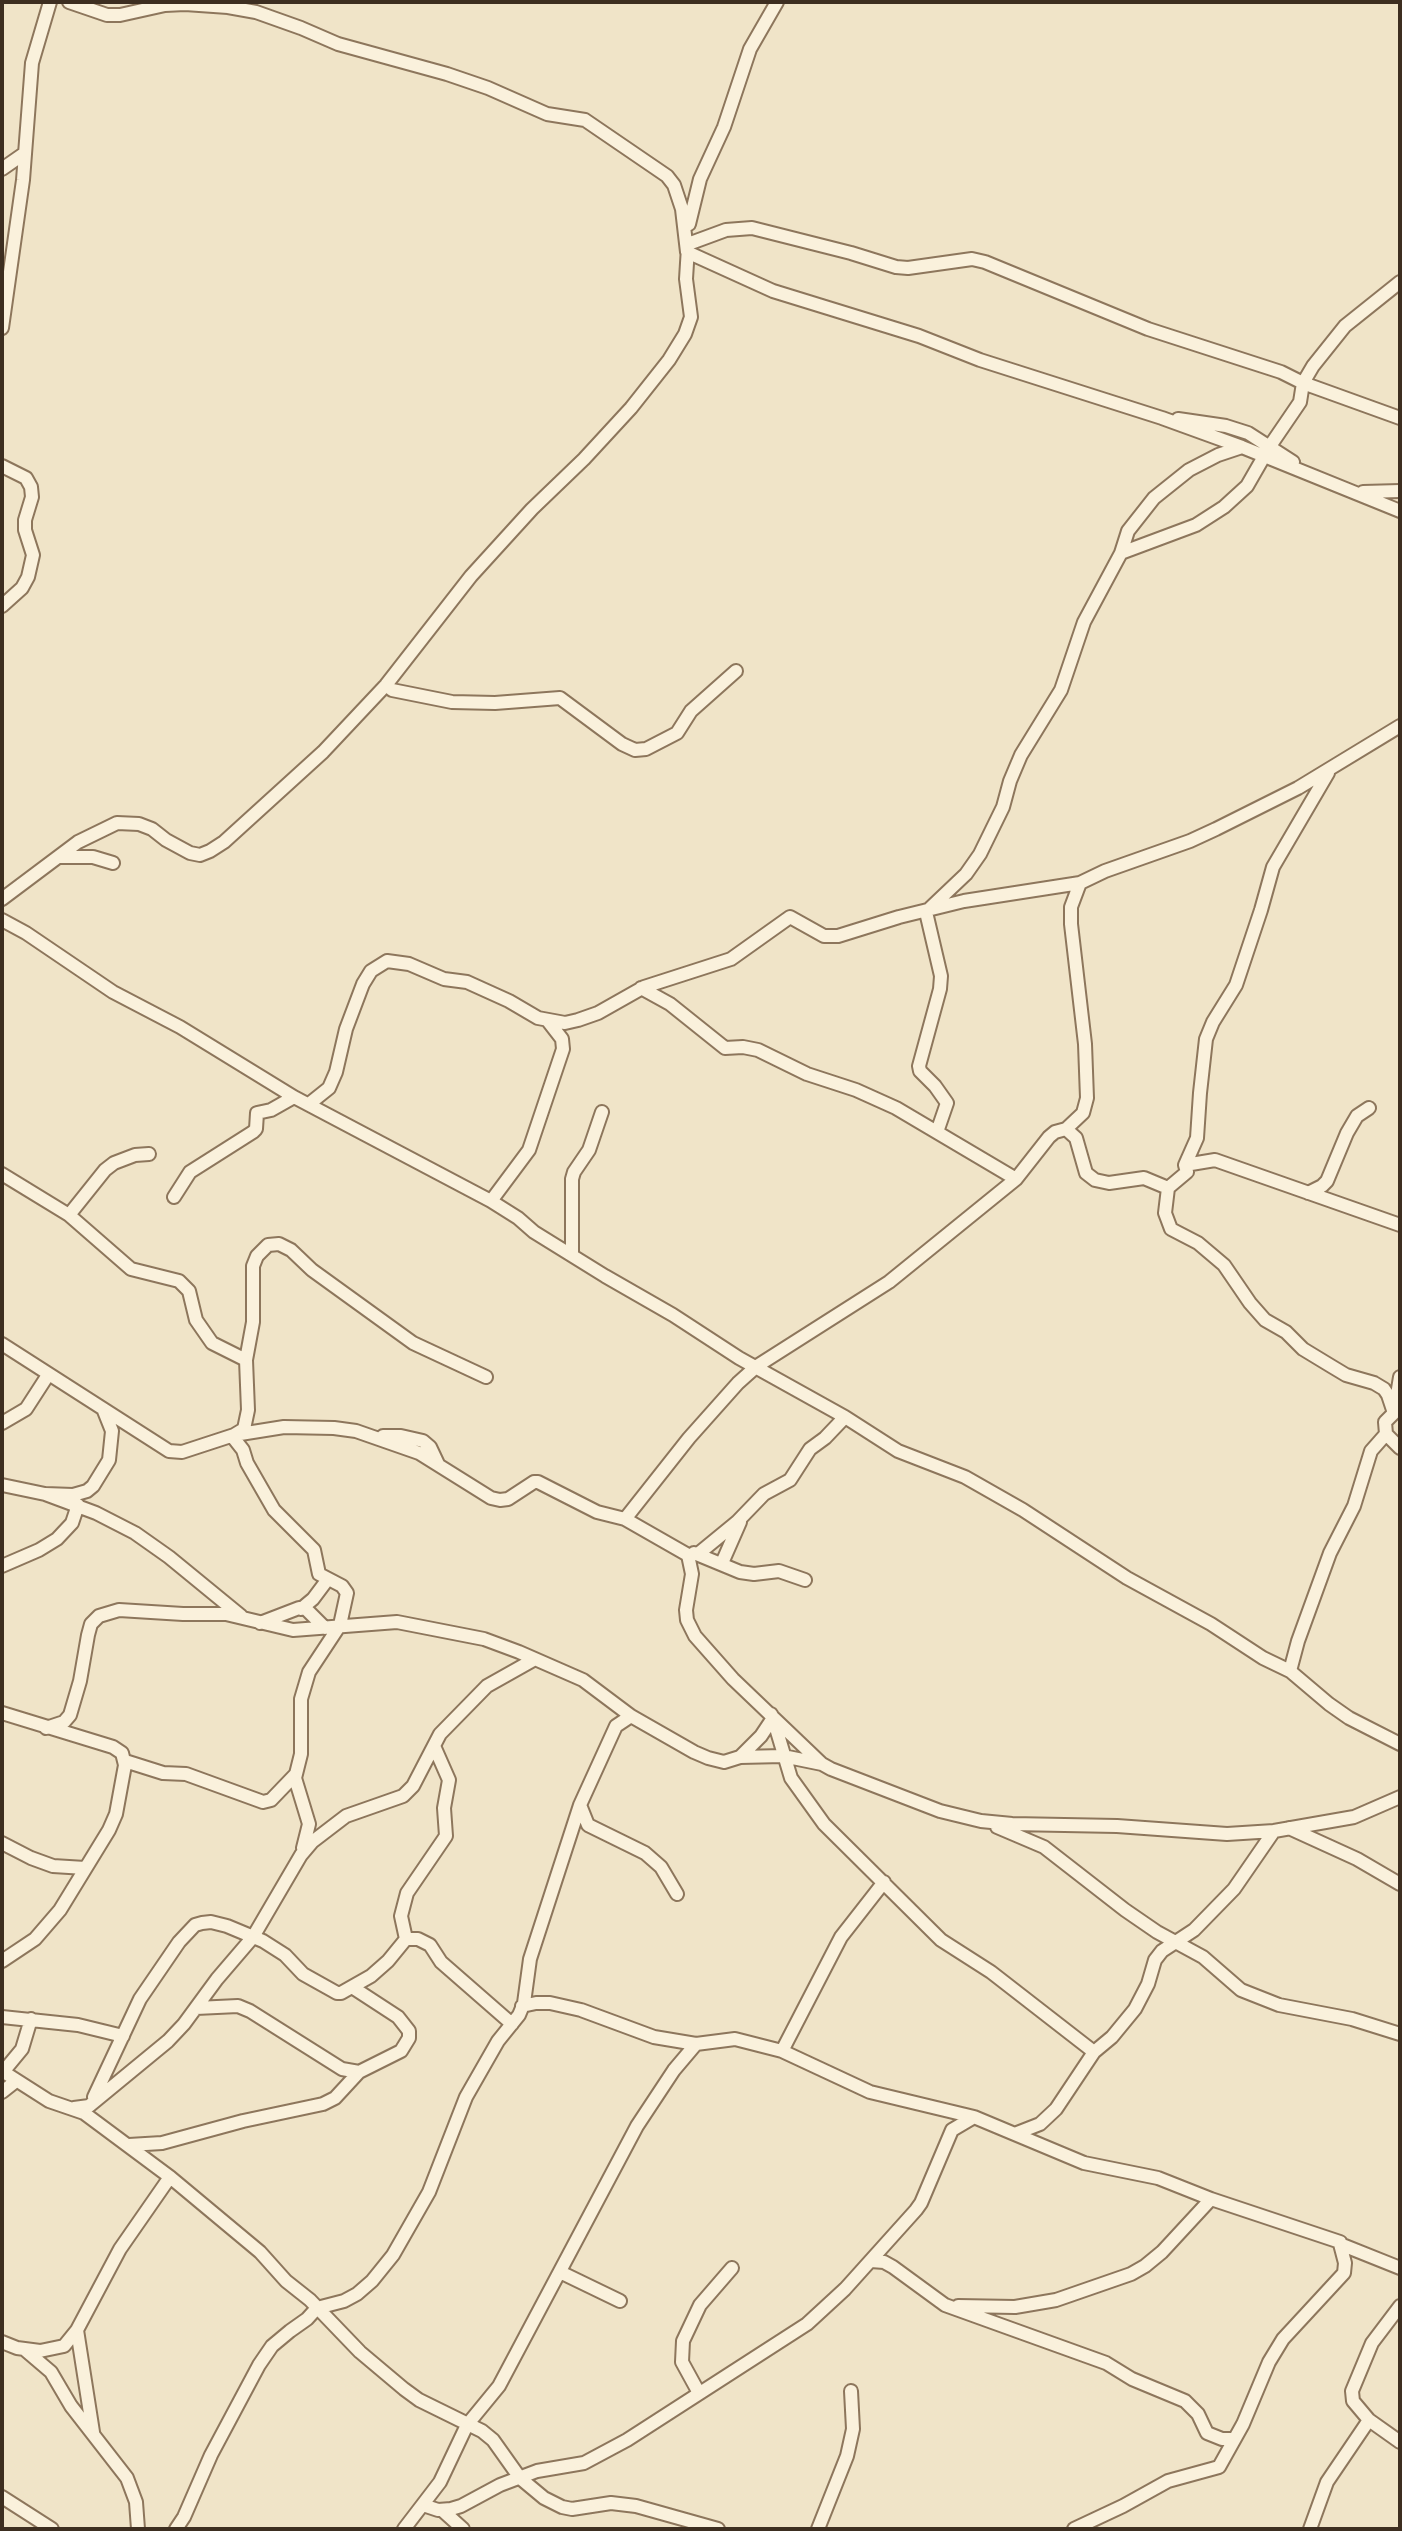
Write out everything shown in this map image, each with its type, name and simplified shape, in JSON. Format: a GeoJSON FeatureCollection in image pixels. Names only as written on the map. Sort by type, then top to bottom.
{"type":"FeatureCollection","features":[{"type":"Feature","properties":{"kind":"street"},"geometry":{"type":"LineString","coordinates":[[2,328],[25,153],[32,63],[50,2]]}},
{"type":"Feature","properties":{"kind":"street"},"geometry":{"type":"LineString","coordinates":[[69,2],[107,15],[185,4],[256,12],[338,44],[488,88],[547,114],[585,120],[667,176],[674,185],[682,209],[687,248]]}},
{"type":"Feature","properties":{"kind":"street"},"geometry":{"type":"LineString","coordinates":[[244,2],[256,12]]}},
{"type":"Feature","properties":{"kind":"street"},"geometry":{"type":"LineString","coordinates":[[2,899],[78,842],[117,823],[152,829],[190,853],[200,855],[224,842],[323,752],[386,685],[471,576],[631,408],[678,347],[691,317],[686,279],[687,248],[691,212],[700,179],[724,127],[750,49],[777,2]]}},
{"type":"Feature","properties":{"kind":"street"},"geometry":{"type":"LineString","coordinates":[[2,169],[25,153]]}},
{"type":"Feature","properties":{"kind":"street"},"geometry":{"type":"LineString","coordinates":[[687,248],[726,230],[752,228],[896,267],[972,259],[1001,267],[1148,329],[1281,372],[1400,418]]}},
{"type":"Feature","properties":{"kind":"street"},"geometry":{"type":"LineString","coordinates":[[687,248],[787,296],[876,322],[1245,448],[1267,451]]}},
{"type":"Feature","properties":{"kind":"street"},"geometry":{"type":"LineString","coordinates":[[1121,553],[1196,525],[1233,499],[1255,475],[1300,402],[1303,383],[1313,366],[1345,326],[1400,282]]}},
{"type":"Feature","properties":{"kind":"street"},"geometry":{"type":"LineString","coordinates":[[1162,418],[1226,426],[1248,433],[1267,451],[1306,472],[1400,511]]}},
{"type":"Feature","properties":{"kind":"street"},"geometry":{"type":"LineString","coordinates":[[1245,448],[1253,461],[1255,475]]}},
{"type":"Feature","properties":{"kind":"street"},"geometry":{"type":"LineString","coordinates":[[926,912],[966,874],[980,854],[1003,807],[1017,763],[1061,690],[1084,622],[1121,553],[1128,531],[1154,498],[1201,463],[1245,448]]}},
{"type":"Feature","properties":{"kind":"street"},"geometry":{"type":"LineString","coordinates":[[2,466],[26,478],[31,487],[25,530],[33,555],[32,566],[22,588],[2,606]]}},
{"type":"Feature","properties":{"kind":"street"},"geometry":{"type":"LineString","coordinates":[[1355,493],[1400,491]]}},
{"type":"Feature","properties":{"kind":"street"},"geometry":{"type":"LineString","coordinates":[[386,685],[392,690],[452,702],[495,703],[560,698],[622,744],[635,750],[646,749],[677,733],[691,711],[736,671]]}},
{"type":"Feature","properties":{"kind":"street"},"geometry":{"type":"LineString","coordinates":[[309,1104],[329,1088],[363,984],[371,971],[387,961],[409,964],[444,979],[467,982],[548,1021],[565,1023],[578,1020],[598,1013],[641,988],[731,959],[790,917],[824,936],[838,936],[899,917],[988,897],[1080,883],[1190,841],[1293,790],[1400,726]]}},
{"type":"Feature","properties":{"kind":"street"},"geometry":{"type":"LineString","coordinates":[[1329,770],[1273,867],[1236,985],[1206,1039],[1197,1138],[1185,1165],[1187,1172],[1168,1188],[1165,1213],[1171,1229],[1198,1243],[1224,1265],[1265,1320],[1286,1332],[1303,1349],[1346,1375],[1384,1389],[1394,1413]]}},
{"type":"Feature","properties":{"kind":"street"},"geometry":{"type":"LineString","coordinates":[[58,857],[93,857],[113,863]]}},
{"type":"Feature","properties":{"kind":"street"},"geometry":{"type":"LineString","coordinates":[[625,1519],[689,1438],[757,1366],[889,1282],[1016,1179],[1049,1137],[1066,1129],[1083,1113],[1087,1098],[1085,1044],[1071,924],[1071,907],[1080,883]]}},
{"type":"Feature","properties":{"kind":"street"},"geometry":{"type":"LineString","coordinates":[[926,912],[941,982],[919,1066],[947,1103],[937,1132]]}},
{"type":"Feature","properties":{"kind":"street"},"geometry":{"type":"LineString","coordinates":[[2,920],[113,992],[180,1027],[294,1097],[491,1201],[534,1232],[739,1358],[845,1417],[898,1451],[965,1477],[1023,1510],[1127,1578],[1290,1671],[1349,1718],[1400,1744]]}},
{"type":"Feature","properties":{"kind":"street"},"geometry":{"type":"LineString","coordinates":[[641,988],[670,1004],[725,1048],[758,1050],[807,1074],[856,1090],[896,1108],[1016,1179]]}},
{"type":"Feature","properties":{"kind":"street"},"geometry":{"type":"LineString","coordinates":[[491,1201],[529,1150],[563,1049],[562,1039],[548,1021]]}},
{"type":"Feature","properties":{"kind":"street"},"geometry":{"type":"LineString","coordinates":[[174,1197],[190,1172],[253,1132],[257,1113],[271,1110],[294,1097]]}},
{"type":"Feature","properties":{"kind":"street"},"geometry":{"type":"LineString","coordinates":[[1308,1193],[1327,1181],[1347,1133],[1357,1116],[1369,1108]]}},
{"type":"Feature","properties":{"kind":"street"},"geometry":{"type":"LineString","coordinates":[[572,1255],[572,1179],[589,1150],[602,1112]]}},
{"type":"Feature","properties":{"kind":"street"},"geometry":{"type":"LineString","coordinates":[[1066,1129],[1076,1138],[1086,1173],[1095,1180],[1109,1183],[1144,1178],[1168,1188]]}},
{"type":"Feature","properties":{"kind":"street"},"geometry":{"type":"LineString","coordinates":[[1197,1138],[1215,1160]]}},
{"type":"Feature","properties":{"kind":"street"},"geometry":{"type":"LineString","coordinates":[[69,1215],[114,1163],[135,1155],[149,1154]]}},
{"type":"Feature","properties":{"kind":"street"},"geometry":{"type":"LineString","coordinates":[[1185,1165],[1215,1160],[1400,1225]]}},
{"type":"Feature","properties":{"kind":"street"},"geometry":{"type":"LineString","coordinates":[[2,1174],[69,1215],[131,1269],[179,1281],[189,1291],[196,1320],[212,1343],[246,1360]]}},
{"type":"Feature","properties":{"kind":"street"},"geometry":{"type":"LineString","coordinates":[[233,1435],[244,1429],[248,1410],[246,1360],[253,1322],[253,1266],[264,1247],[279,1244],[291,1250],[312,1270],[397,1333],[486,1377]]}},
{"type":"Feature","properties":{"kind":"street"},"geometry":{"type":"LineString","coordinates":[[2,1344],[169,1451],[182,1452],[233,1435],[284,1427],[356,1431],[407,1448],[491,1498],[508,1499],[538,1482],[597,1512],[625,1519],[688,1555],[691,1587],[686,1610],[691,1629],[704,1649],[822,1764]]}},
{"type":"Feature","properties":{"kind":"street"},"geometry":{"type":"LineString","coordinates":[[738,1383],[739,1358]]}},
{"type":"Feature","properties":{"kind":"street"},"geometry":{"type":"LineString","coordinates":[[2,1423],[26,1409],[48,1375]]}},
{"type":"Feature","properties":{"kind":"street"},"geometry":{"type":"LineString","coordinates":[[1400,1377],[1394,1413],[1385,1422],[1386,1434],[1400,1448]]}},
{"type":"Feature","properties":{"kind":"street"},"geometry":{"type":"LineString","coordinates":[[45,1494],[73,1495],[93,1486],[109,1460],[112,1442],[112,1431],[104,1411]]}},
{"type":"Feature","properties":{"kind":"street"},"geometry":{"type":"LineString","coordinates":[[698,1554],[717,1540],[764,1494],[790,1480],[810,1449],[845,1417]]}},
{"type":"Feature","properties":{"kind":"street"},"geometry":{"type":"LineString","coordinates":[[1290,1671],[1330,1553],[1354,1506],[1371,1451],[1386,1434]]}},
{"type":"Feature","properties":{"kind":"street"},"geometry":{"type":"LineString","coordinates":[[233,1435],[274,1510],[314,1550],[319,1574],[342,1586],[347,1593],[340,1625],[305,1680],[301,1699],[301,1754],[295,1775],[309,1824],[300,1857]]}},
{"type":"Feature","properties":{"kind":"street"},"geometry":{"type":"LineString","coordinates":[[2,1485],[45,1494],[96,1513],[169,1557],[244,1618]]}},
{"type":"Feature","properties":{"kind":"street"},"geometry":{"type":"LineString","coordinates":[[2,1566],[57,1539],[72,1523],[78,1505]]}},
{"type":"Feature","properties":{"kind":"street"},"geometry":{"type":"LineString","coordinates":[[722,1563],[742,1517]]}},
{"type":"Feature","properties":{"kind":"street"},"geometry":{"type":"LineString","coordinates":[[676,1547],[749,1574],[779,1571],[805,1580]]}},
{"type":"Feature","properties":{"kind":"street"},"geometry":{"type":"LineString","coordinates":[[301,1609],[328,1579]]}},
{"type":"Feature","properties":{"kind":"street"},"geometry":{"type":"LineString","coordinates":[[260,1623],[290,1610],[306,1609],[325,1628]]}},
{"type":"Feature","properties":{"kind":"street"},"geometry":{"type":"LineString","coordinates":[[46,1728],[64,1722],[70,1715],[91,1624],[99,1616],[119,1610],[226,1614],[293,1630],[397,1622],[484,1639],[583,1680],[631,1716],[708,1758],[724,1762],[740,1757],[783,1756],[822,1764],[913,1802],[981,1821],[1044,1847],[1089,1884],[1157,1932],[1203,1957],[1245,1991],[1279,2005],[1352,2019],[1400,2034]]}},
{"type":"Feature","properties":{"kind":"street"},"geometry":{"type":"LineString","coordinates":[[71,2108],[89,2106],[168,2041],[253,1937],[312,1842],[346,1816],[403,1796],[413,1786],[440,1734],[487,1686],[535,1659]]}},
{"type":"Feature","properties":{"kind":"street"},"geometry":{"type":"LineString","coordinates":[[176,2529],[211,2455],[272,2346],[317,2308],[357,2294],[387,2263],[429,2192],[466,2097],[498,2041],[519,2015],[530,1959],[580,1805],[616,1726],[614,1703]]}},
{"type":"Feature","properties":{"kind":"street"},"geometry":{"type":"LineString","coordinates":[[2,1713],[113,1747],[122,1753],[125,1761],[116,1814],[85,1868],[50,1923],[35,1939],[2,1961]]}},
{"type":"Feature","properties":{"kind":"street"},"geometry":{"type":"LineString","coordinates":[[616,1726],[631,1716]]}},
{"type":"Feature","properties":{"kind":"street"},"geometry":{"type":"LineString","coordinates":[[772,1716],[791,1778],[824,1824],[941,1940],[991,1972],[1094,2052]]}},
{"type":"Feature","properties":{"kind":"street"},"geometry":{"type":"LineString","coordinates":[[740,1757],[761,1736],[772,1716]]}},
{"type":"Feature","properties":{"kind":"street"},"geometry":{"type":"LineString","coordinates":[[406,1939],[401,1916],[407,1893],[446,1836],[444,1808],[449,1780],[434,1746]]}},
{"type":"Feature","properties":{"kind":"street"},"geometry":{"type":"LineString","coordinates":[[125,1761],[163,1773],[186,1774],[263,1802],[271,1800],[295,1775]]}},
{"type":"Feature","properties":{"kind":"street"},"geometry":{"type":"LineString","coordinates":[[981,1821],[1227,1834],[1274,1831],[1354,1817],[1400,1797]]}},
{"type":"Feature","properties":{"kind":"street"},"geometry":{"type":"LineString","coordinates":[[580,1805],[588,1825],[645,1853],[661,1867],[677,1894]]}},
{"type":"Feature","properties":{"kind":"street"},"geometry":{"type":"LineString","coordinates":[[1289,1828],[1357,1859],[1400,1884]]}},
{"type":"Feature","properties":{"kind":"street"},"geometry":{"type":"LineString","coordinates":[[1017,2133],[1040,2124],[1056,2109],[1094,2052],[1112,2037],[1135,2009],[1148,1984],[1155,1960],[1175,1941],[1194,1930],[1234,1889],[1274,1831]]}},
{"type":"Feature","properties":{"kind":"street"},"geometry":{"type":"LineString","coordinates":[[2,1843],[53,1866],[85,1868]]}},
{"type":"Feature","properties":{"kind":"street"},"geometry":{"type":"LineString","coordinates":[[782,2051],[841,1937],[884,1882]]}},
{"type":"Feature","properties":{"kind":"street"},"geometry":{"type":"LineString","coordinates":[[89,2106],[131,2016],[179,1942],[195,1925],[211,1922],[253,1937],[285,1955],[303,1974],[341,1993],[371,1976],[406,1939]]}},
{"type":"Feature","properties":{"kind":"street"},"geometry":{"type":"LineString","coordinates":[[1157,1932],[1160,1954]]}},
{"type":"Feature","properties":{"kind":"street"},"geometry":{"type":"LineString","coordinates":[[406,1939],[418,1939],[430,1945],[441,1962],[512,2024]]}},
{"type":"Feature","properties":{"kind":"street"},"geometry":{"type":"LineString","coordinates":[[129,2145],[162,2143],[323,2104],[335,2098],[359,2072],[401,2051],[409,2038],[409,2031],[398,2017],[352,1987]]}},
{"type":"Feature","properties":{"kind":"street"},"geometry":{"type":"LineString","coordinates":[[522,2006],[550,2003],[581,2010],[654,2037],[696,2044],[735,2039],[782,2051],[870,2092],[974,2117],[1084,2163],[1158,2178],[1340,2242],[1400,2268]]}},
{"type":"Feature","properties":{"kind":"street"},"geometry":{"type":"LineString","coordinates":[[196,2008],[238,2006],[342,2069],[359,2072]]}},
{"type":"Feature","properties":{"kind":"street"},"geometry":{"type":"LineString","coordinates":[[2,2017],[78,2025],[123,2036]]}},
{"type":"Feature","properties":{"kind":"street"},"geometry":{"type":"LineString","coordinates":[[31,2019],[22,2049],[2,2071],[49,2101],[84,2113],[170,2177],[260,2252],[360,2352],[404,2389],[493,2440],[520,2478],[544,2498],[562,2507],[582,2508],[611,2503],[636,2506],[718,2529]]}},
{"type":"Feature","properties":{"kind":"street"},"geometry":{"type":"LineString","coordinates":[[404,2529],[440,2482],[467,2425],[499,2386],[637,2126],[674,2070],[696,2044]]}},
{"type":"Feature","properties":{"kind":"street"},"geometry":{"type":"LineString","coordinates":[[2,2092],[16,2081]]}},
{"type":"Feature","properties":{"kind":"street"},"geometry":{"type":"LineString","coordinates":[[423,2505],[442,2510],[461,2506],[500,2485],[537,2471],[584,2463],[627,2440],[807,2324],[845,2289],[921,2203],[952,2130],[974,2117]]}},
{"type":"Feature","properties":{"kind":"street"},"geometry":{"type":"LineString","coordinates":[[2,2342],[24,2349],[64,2346],[77,2330],[120,2249],[170,2177]]}},
{"type":"Feature","properties":{"kind":"street"},"geometry":{"type":"LineString","coordinates":[[945,2305],[1015,2307],[1056,2300],[1115,2280],[1145,2266],[1162,2252],[1211,2199]]}},
{"type":"Feature","properties":{"kind":"street"},"geometry":{"type":"LineString","coordinates":[[1074,2529],[1168,2481],[1216,2469],[1222,2463],[1254,2401],[1269,2362],[1283,2339],[1344,2273],[1340,2244]]}},
{"type":"Feature","properties":{"kind":"street"},"geometry":{"type":"LineString","coordinates":[[871,2261],[884,2262],[893,2267],[945,2305],[1106,2363],[1132,2379],[1185,2401],[1198,2414],[1207,2433],[1222,2439],[1234,2439]]}},
{"type":"Feature","properties":{"kind":"street"},"geometry":{"type":"LineString","coordinates":[[699,2393],[682,2362],[683,2341],[700,2305],[732,2268]]}},
{"type":"Feature","properties":{"kind":"street"},"geometry":{"type":"LineString","coordinates":[[560,2272],[620,2301]]}},
{"type":"Feature","properties":{"kind":"street"},"geometry":{"type":"LineString","coordinates":[[1400,2306],[1372,2343],[1352,2391],[1353,2401],[1369,2420],[1400,2442]]}},
{"type":"Feature","properties":{"kind":"street"},"geometry":{"type":"LineString","coordinates":[[77,2330],[93,2432]]}},
{"type":"Feature","properties":{"kind":"street"},"geometry":{"type":"LineString","coordinates":[[24,2349],[51,2372],[71,2406],[127,2478],[136,2502],[138,2529]]}},
{"type":"Feature","properties":{"kind":"street"},"geometry":{"type":"LineString","coordinates":[[818,2529],[847,2456],[853,2429],[851,2391]]}},
{"type":"Feature","properties":{"kind":"street"},"geometry":{"type":"LineString","coordinates":[[1310,2529],[1327,2482],[1369,2420]]}},
{"type":"Feature","properties":{"kind":"street"},"geometry":{"type":"LineString","coordinates":[[2,2497],[52,2529]]}},
{"type":"Feature","properties":{"kind":"street"},"geometry":{"type":"LineString","coordinates":[[442,2510],[463,2529]]}}]}
